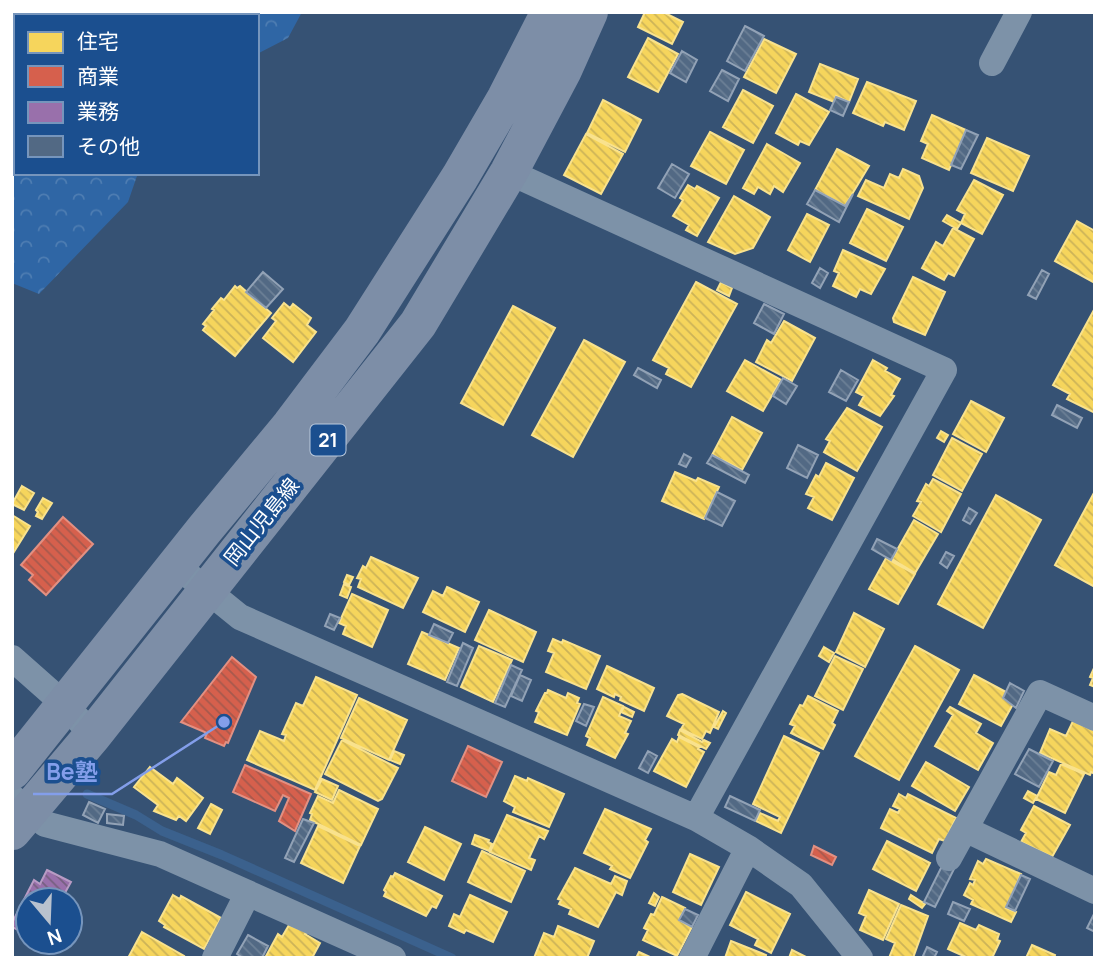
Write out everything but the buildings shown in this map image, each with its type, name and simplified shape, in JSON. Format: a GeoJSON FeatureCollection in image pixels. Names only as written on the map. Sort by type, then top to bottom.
{"type":"FeatureCollection","features":[{"type":"Feature","properties":{"kind":"main road","name":"岡山児島線"},"geometry":{"type":"LineString","coordinates":[[12,771],[283,436],[362,331],[460,177],[550,12]]}},
{"type":"Feature","properties":{"kind":"main road","name":"岡山児島線"},"geometry":{"type":"LineString","coordinates":[[18,813],[93,734],[418,324],[509,172],[563,70],[589,12]]}},
{"type":"Feature","properties":{"kind":"street"},"geometry":{"type":"LineString","coordinates":[[992,63],[1019,12]]}},
{"type":"Feature","properties":{"kind":"street"},"geometry":{"type":"LineString","coordinates":[[509,172],[944,370],[696,818]]}},
{"type":"Feature","properties":{"kind":"street"},"geometry":{"type":"LineString","coordinates":[[176,565],[240,617],[696,818],[748,848],[801,885],[860,958]]}},
{"type":"Feature","properties":{"kind":"street"},"geometry":{"type":"LineString","coordinates":[[12,658],[93,734]]}},
{"type":"Feature","properties":{"kind":"street"},"geometry":{"type":"LineString","coordinates":[[950,858],[1040,693],[1095,718]]}},
{"type":"Feature","properties":{"kind":"street"},"geometry":{"type":"LineString","coordinates":[[18,813],[45,824],[160,854],[393,958]]}},
{"type":"Feature","properties":{"kind":"street"},"geometry":{"type":"LineString","coordinates":[[965,829],[1095,891]]}},
{"type":"Feature","properties":{"kind":"street"},"geometry":{"type":"LineString","coordinates":[[692,958],[748,848]]}},
{"type":"Feature","properties":{"kind":"street"},"geometry":{"type":"LineString","coordinates":[[215,958],[248,893]]}},
{"type":"Feature","properties":{"kind":"green space"},"geometry":{"type":"Polygon","coordinates":[[[12,12],[302,12],[288,38],[259,53],[259,14],[14,14],[14,175],[137,175],[128,202],[39,294],[12,283],[12,12]]]}},
{"type":"Feature","properties":{"kind":"waterway"},"geometry":{"type":"LineString","coordinates":[[87,794],[136,815],[162,831],[452,958]]}},
{"type":"Feature","properties":{"kind":"place","name":"Be塾"},"geometry":{"type":"Point","coordinates":[224,722]}}]}
